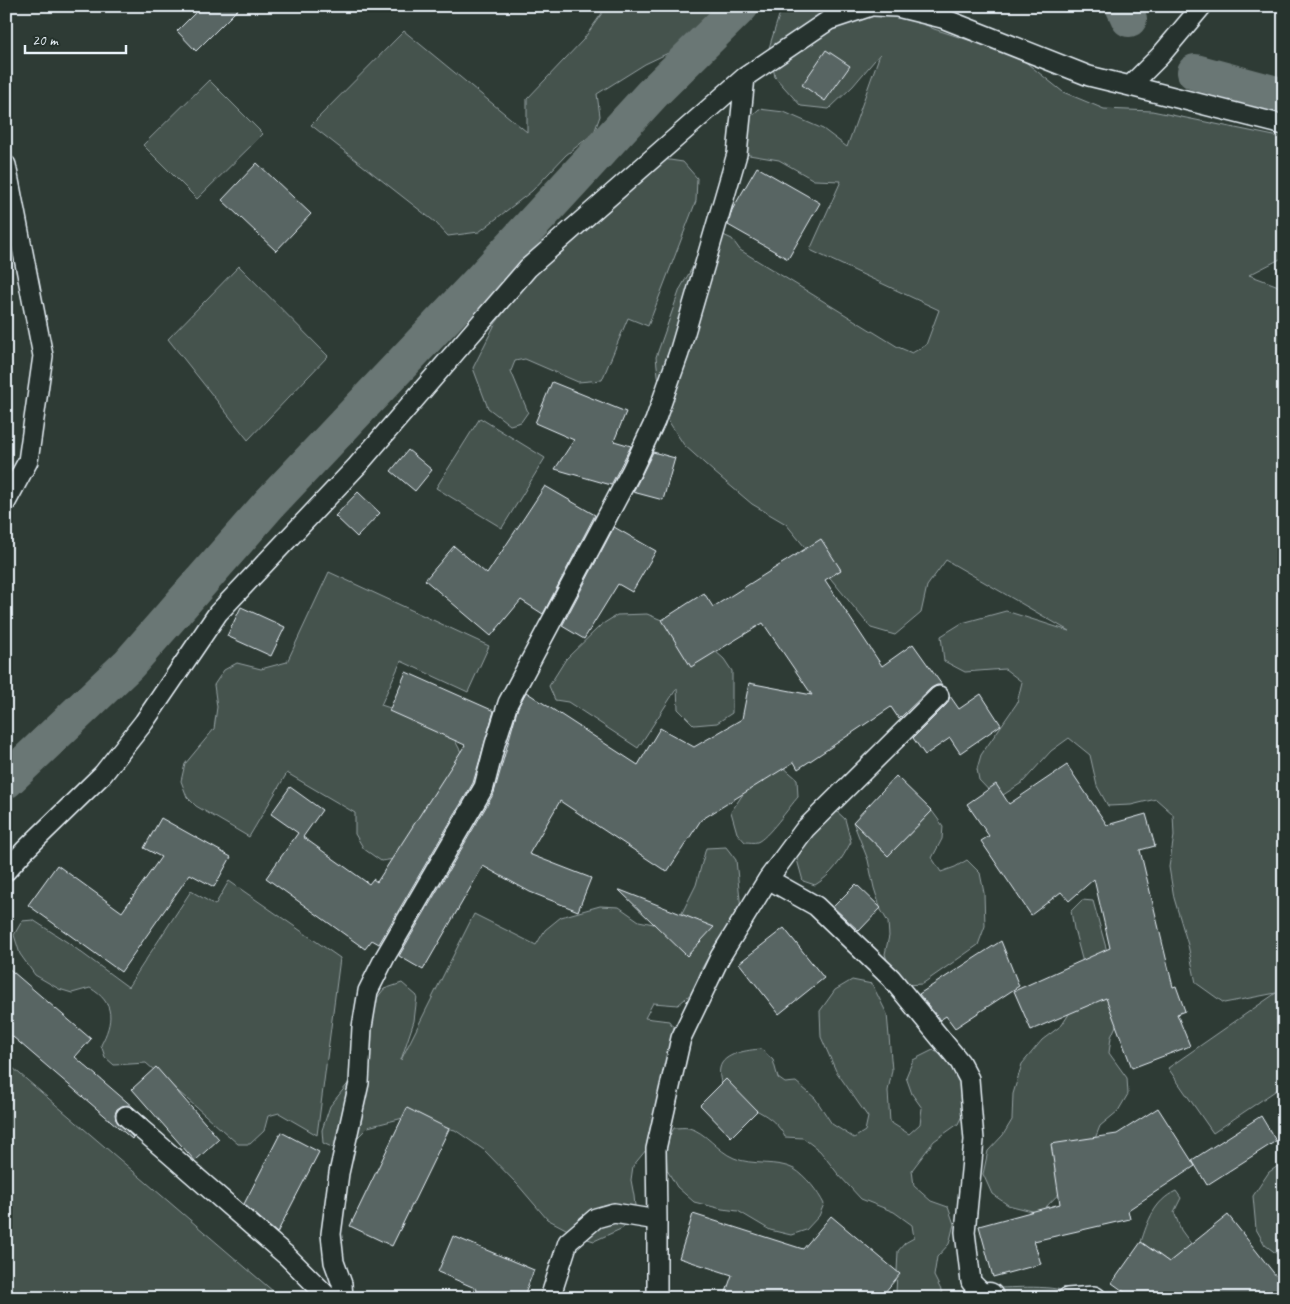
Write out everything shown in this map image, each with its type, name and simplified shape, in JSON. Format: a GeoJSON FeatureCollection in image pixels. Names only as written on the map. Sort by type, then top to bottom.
{"type":"FeatureCollection","features":[{"type":"Feature","properties":{"kind":"lane"},"geometry":{"type":"LineString","coordinates":[[6,872],[25,850],[103,774],[144,722],[218,613],[357,466],[528,268],[745,77],[829,20],[872,6],[897,7],[942,18],[1089,76],[1284,125]]}},
{"type":"Feature","properties":{"kind":"lane"},"geometry":{"type":"LineString","coordinates":[[1130,86],[1160,56],[1202,6]]}},
{"type":"Feature","properties":{"kind":"lane"},"geometry":{"type":"LineString","coordinates":[[343,1298],[342,1284],[334,1262],[331,1234],[339,1173],[358,1083],[362,1027],[368,991],[384,957],[484,788],[508,703],[632,470],[655,421],[678,353],[737,154],[745,77]]}},
{"type":"Feature","properties":{"kind":"lane"},"geometry":{"type":"LineString","coordinates":[[6,165],[43,356],[28,461],[6,502]]}},
{"type":"Feature","properties":{"kind":"lane"},"geometry":{"type":"LineString","coordinates":[[657,1298],[656,1149],[681,1038],[720,957],[768,879],[805,830],[939,696]]}},
{"type":"Feature","properties":{"kind":"lane"},"geometry":{"type":"LineString","coordinates":[[768,879],[816,906],[891,978],[960,1062],[969,1079],[974,1140],[966,1232],[971,1282],[989,1298]]}},
{"type":"Feature","properties":{"kind":"lane"},"geometry":{"type":"LineString","coordinates":[[126,1116],[280,1251],[329,1298]]}},
{"type":"Feature","properties":{"kind":"lane"},"geometry":{"type":"LineString","coordinates":[[550,1298],[568,1242],[596,1218],[614,1213],[657,1220]]}},
{"type":"Feature","properties":{"kind":"lane"},"geometry":{"type":"LineString","coordinates":[[1067,1298],[1094,1296],[1097,1298]]}},
{"type":"Feature","properties":{"kind":"shaded area"},"geometry":{"type":"Polygon","coordinates":[[[607,6],[718,6],[681,47],[645,64],[597,94],[600,116],[594,133],[566,155],[532,191],[479,232],[448,236],[435,222],[311,125],[404,31],[527,132],[527,99],[583,40],[607,6]]]}},
{"type":"Feature","properties":{"kind":"shaded area"},"geometry":{"type":"Polygon","coordinates":[[[782,6],[888,6],[934,29],[1018,56],[1063,92],[1104,109],[1152,111],[1284,138],[1284,257],[1249,275],[1276,285],[1284,292],[1284,1085],[1213,1133],[1168,1068],[1276,993],[1224,1003],[1196,983],[1188,945],[1174,898],[1169,867],[1174,836],[1173,814],[1156,799],[1131,805],[1108,806],[1097,786],[1090,755],[1069,738],[1051,751],[1023,782],[997,799],[979,780],[977,769],[981,755],[1017,703],[1022,682],[1005,669],[965,672],[944,661],[941,636],[962,623],[1006,611],[1069,631],[946,560],[927,586],[921,613],[895,635],[871,628],[786,524],[752,504],[684,445],[662,411],[656,357],[680,289],[710,237],[719,233],[732,239],[740,250],[898,347],[912,353],[926,345],[939,310],[810,250],[841,181],[814,180],[779,160],[749,155],[742,148],[746,121],[759,109],[784,112],[823,129],[847,147],[880,54],[853,86],[829,109],[801,106],[775,77],[769,48],[782,6]]]}},
{"type":"Feature","properties":{"kind":"shaded area"},"geometry":{"type":"Polygon","coordinates":[[[209,80],[263,134],[197,199],[143,145],[209,80]]]}},
{"type":"Feature","properties":{"kind":"shaded area"},"geometry":{"type":"Polygon","coordinates":[[[663,159],[683,162],[697,178],[696,201],[648,326],[628,318],[602,380],[578,382],[525,359],[515,361],[511,371],[528,412],[521,422],[510,425],[488,408],[473,368],[495,324],[535,272],[663,159]]]}},
{"type":"Feature","properties":{"kind":"shaded area"},"geometry":{"type":"Polygon","coordinates":[[[239,266],[328,356],[248,440],[168,339],[239,266]]]}},
{"type":"Feature","properties":{"kind":"shaded area"},"geometry":{"type":"Polygon","coordinates":[[[480,418],[545,458],[502,528],[436,488],[480,418]]]}},
{"type":"Feature","properties":{"kind":"shaded area"},"geometry":{"type":"Polygon","coordinates":[[[329,572],[489,646],[468,692],[401,661],[381,705],[448,727],[461,752],[401,858],[381,861],[364,849],[355,834],[355,813],[287,773],[249,837],[196,806],[187,797],[181,781],[185,764],[214,729],[217,707],[214,685],[224,670],[237,663],[261,669],[287,662],[329,572]]]}},
{"type":"Feature","properties":{"kind":"shaded area"},"geometry":{"type":"Polygon","coordinates":[[[647,614],[696,634],[724,659],[732,671],[732,713],[717,723],[694,725],[678,709],[677,688],[638,748],[568,702],[555,700],[549,686],[566,659],[601,625],[617,615],[647,614]]]}},
{"type":"Feature","properties":{"kind":"shaded area"},"geometry":{"type":"Polygon","coordinates":[[[782,766],[797,779],[798,797],[761,840],[745,842],[737,833],[731,812],[759,770],[782,766]]]}},
{"type":"Feature","properties":{"kind":"shaded area"},"geometry":{"type":"Polygon","coordinates":[[[832,807],[845,819],[851,842],[836,866],[815,885],[803,881],[796,856],[801,819],[815,809],[832,807]]]}},
{"type":"Feature","properties":{"kind":"shaded area"},"geometry":{"type":"Polygon","coordinates":[[[932,811],[943,826],[942,839],[932,858],[941,872],[967,860],[980,873],[984,893],[985,926],[978,945],[922,984],[905,985],[891,973],[885,954],[889,936],[888,922],[881,910],[868,860],[853,822],[888,856],[932,811]]]}},
{"type":"Feature","properties":{"kind":"shaded area"},"geometry":{"type":"Polygon","coordinates":[[[726,847],[736,860],[741,909],[716,943],[702,968],[693,992],[678,1005],[653,1003],[645,1018],[669,1021],[674,1028],[669,1061],[652,1120],[646,1150],[633,1166],[631,1180],[635,1206],[623,1228],[594,1241],[581,1237],[547,1219],[518,1185],[484,1150],[455,1130],[403,1118],[368,1127],[348,1147],[338,1150],[323,1143],[322,1130],[330,1106],[355,1075],[370,1007],[384,989],[402,983],[417,996],[414,1021],[401,1060],[474,914],[536,945],[545,930],[561,917],[600,906],[619,907],[639,921],[668,927],[681,915],[696,885],[706,848],[726,847]]]}},
{"type":"Feature","properties":{"kind":"shaded area"},"geometry":{"type":"Polygon","coordinates":[[[229,881],[340,958],[317,1135],[279,1113],[268,1116],[264,1131],[250,1144],[238,1144],[146,1063],[114,1065],[105,1057],[101,1045],[110,1021],[108,1007],[104,1000],[90,988],[72,993],[59,989],[35,975],[20,954],[14,935],[22,921],[33,920],[67,942],[128,987],[191,891],[215,905],[229,881]]]}},
{"type":"Feature","properties":{"kind":"shaded area"},"geometry":{"type":"Polygon","coordinates":[[[1082,900],[1093,901],[1118,991],[1122,1012],[1111,1037],[1109,1053],[1127,1078],[1128,1094],[1118,1111],[1100,1126],[1083,1169],[1040,1213],[1008,1205],[992,1194],[983,1174],[988,1151],[1003,1135],[1012,1120],[1013,1094],[1022,1064],[1042,1040],[1062,1025],[1086,987],[1085,970],[1071,911],[1082,900]]]}},
{"type":"Feature","properties":{"kind":"shaded area"},"geometry":{"type":"Polygon","coordinates":[[[852,980],[872,984],[887,1014],[892,1070],[888,1091],[890,1122],[909,1134],[920,1124],[922,1108],[912,1094],[906,1077],[913,1060],[933,1050],[950,1060],[961,1082],[968,1103],[958,1124],[934,1141],[912,1170],[914,1186],[931,1201],[948,1207],[954,1224],[949,1244],[937,1257],[934,1276],[942,1292],[939,1298],[899,1298],[896,1293],[898,1251],[905,1243],[914,1238],[912,1225],[894,1212],[861,1199],[820,1151],[803,1138],[785,1137],[767,1116],[725,1096],[722,1086],[720,1068],[726,1059],[737,1053],[761,1049],[773,1060],[778,1078],[785,1083],[796,1082],[815,1098],[832,1124],[854,1138],[865,1131],[868,1117],[836,1071],[821,1037],[820,1011],[835,990],[852,980]]]}},
{"type":"Feature","properties":{"kind":"shaded area"},"geometry":{"type":"Polygon","coordinates":[[[6,1062],[281,1298],[16,1298],[6,1290],[6,1062]]]}},
{"type":"Feature","properties":{"kind":"shaded area"},"geometry":{"type":"Polygon","coordinates":[[[674,1128],[687,1128],[701,1133],[722,1151],[734,1158],[749,1162],[787,1166],[794,1169],[811,1185],[824,1204],[819,1216],[806,1230],[791,1235],[770,1230],[738,1211],[694,1202],[677,1187],[667,1170],[666,1142],[674,1128]]]}},
{"type":"Feature","properties":{"kind":"shaded area"},"geometry":{"type":"Polygon","coordinates":[[[1284,1162],[1284,1253],[1277,1254],[1265,1245],[1256,1229],[1253,1196],[1269,1172],[1284,1162]]]}},
{"type":"Feature","properties":{"kind":"shaded area"},"geometry":{"type":"Polygon","coordinates":[[[1176,1191],[1181,1198],[1174,1212],[1181,1230],[1197,1252],[1197,1282],[1141,1242],[1149,1219],[1157,1206],[1168,1195],[1176,1191]]]}},
{"type":"Feature","properties":{"kind":"shaded area"},"geometry":{"type":"Polygon","coordinates":[[[1027,1287],[1062,1290],[1070,1293],[1075,1298],[960,1298],[970,1289],[1027,1287]]]}},
{"type":"Feature","properties":{"kind":"building"},"geometry":{"type":"Polygon","coordinates":[[[202,6],[241,6],[196,51],[177,31],[202,6]]]}},
{"type":"Feature","properties":{"kind":"building"},"geometry":{"type":"Polygon","coordinates":[[[826,50],[850,66],[825,101],[802,85],[826,50]]]}},
{"type":"Feature","properties":{"kind":"building"},"geometry":{"type":"Polygon","coordinates":[[[257,163],[311,214],[276,251],[222,200],[257,163]]]}},
{"type":"Feature","properties":{"kind":"building"},"geometry":{"type":"Polygon","coordinates":[[[757,167],[820,203],[788,259],[728,225],[732,210],[757,167]]]}},
{"type":"Feature","properties":{"kind":"building"},"geometry":{"type":"Polygon","coordinates":[[[552,382],[626,412],[614,441],[631,446],[611,485],[555,469],[574,440],[535,423],[552,382]]]}},
{"type":"Feature","properties":{"kind":"building"},"geometry":{"type":"Polygon","coordinates":[[[408,450],[432,470],[415,491],[391,471],[408,450]]]}},
{"type":"Feature","properties":{"kind":"building"},"geometry":{"type":"Polygon","coordinates":[[[653,452],[675,458],[663,500],[633,492],[653,452]]]}},
{"type":"Feature","properties":{"kind":"building"},"geometry":{"type":"Polygon","coordinates":[[[545,486],[595,515],[543,614],[521,600],[491,636],[425,580],[454,546],[487,574],[545,486]]]}},
{"type":"Feature","properties":{"kind":"building"},"geometry":{"type":"Polygon","coordinates":[[[358,492],[380,513],[357,537],[335,516],[358,492]]]}},
{"type":"Feature","properties":{"kind":"building"},"geometry":{"type":"Polygon","coordinates":[[[614,527],[656,551],[632,592],[618,584],[584,639],[562,626],[614,527]]]}},
{"type":"Feature","properties":{"kind":"building"},"geometry":{"type":"Polygon","coordinates":[[[821,539],[841,570],[825,580],[882,666],[913,644],[942,685],[931,688],[899,719],[891,707],[798,769],[794,762],[701,820],[667,872],[560,801],[529,854],[591,878],[578,911],[530,892],[483,866],[423,970],[399,956],[494,793],[518,707],[526,692],[638,765],[660,728],[694,747],[742,719],[749,683],[812,695],[763,623],[691,667],[662,620],[704,593],[713,607],[821,539]]]}},
{"type":"Feature","properties":{"kind":"building"},"geometry":{"type":"Polygon","coordinates":[[[241,607],[285,627],[271,656],[227,636],[241,607]]]}},
{"type":"Feature","properties":{"kind":"building"},"geometry":{"type":"Polygon","coordinates":[[[406,672],[494,711],[473,783],[379,944],[372,940],[365,949],[266,878],[298,833],[271,814],[290,787],[322,810],[303,837],[369,884],[373,879],[377,882],[465,745],[389,711],[406,672]]]}},
{"type":"Feature","properties":{"kind":"building"},"geometry":{"type":"Polygon","coordinates":[[[981,694],[1001,725],[960,753],[950,738],[925,755],[913,738],[947,704],[950,696],[959,709],[981,694]]]}},
{"type":"Feature","properties":{"kind":"building"},"geometry":{"type":"Polygon","coordinates":[[[1067,765],[1107,825],[1146,814],[1155,846],[1140,850],[1173,987],[1176,986],[1185,1011],[1177,1014],[1190,1046],[1132,1068],[1106,998],[1031,1030],[1014,991],[1110,948],[1094,879],[1069,901],[1061,892],[1031,915],[981,841],[989,836],[967,804],[996,784],[1009,804],[1067,765]]]}},
{"type":"Feature","properties":{"kind":"building"},"geometry":{"type":"Polygon","coordinates":[[[896,776],[932,811],[888,856],[853,822],[896,776]]]}},
{"type":"Feature","properties":{"kind":"building"},"geometry":{"type":"Polygon","coordinates":[[[161,818],[231,857],[214,887],[190,874],[121,972],[28,905],[57,865],[122,912],[161,857],[144,848],[161,818]]]}},
{"type":"Feature","properties":{"kind":"building"},"geometry":{"type":"Polygon","coordinates":[[[856,884],[881,908],[859,931],[833,907],[856,884]]]}},
{"type":"Feature","properties":{"kind":"building"},"geometry":{"type":"Polygon","coordinates":[[[620,890],[714,927],[687,956],[620,890]]]}},
{"type":"Feature","properties":{"kind":"building"},"geometry":{"type":"Polygon","coordinates":[[[784,928],[824,978],[779,1014],[739,963],[784,928]]]}},
{"type":"Feature","properties":{"kind":"building"},"geometry":{"type":"Polygon","coordinates":[[[1001,941],[1019,986],[955,1028],[946,1016],[940,1020],[919,994],[1001,941]]]}},
{"type":"Feature","properties":{"kind":"building"},"geometry":{"type":"Polygon","coordinates":[[[6,966],[91,1039],[75,1057],[148,1120],[129,1105],[117,1109],[115,1114],[116,1120],[133,1137],[132,1139],[6,1031],[6,966]]]}},
{"type":"Feature","properties":{"kind":"building"},"geometry":{"type":"Polygon","coordinates":[[[156,1067],[219,1139],[195,1161],[132,1089],[156,1067]]]}},
{"type":"Feature","properties":{"kind":"building"},"geometry":{"type":"Polygon","coordinates":[[[726,1079],[757,1111],[731,1137],[700,1105],[726,1079]]]}},
{"type":"Feature","properties":{"kind":"building"},"geometry":{"type":"Polygon","coordinates":[[[407,1108],[449,1129],[392,1246],[350,1226],[407,1108]]]}},
{"type":"Feature","properties":{"kind":"building"},"geometry":{"type":"Polygon","coordinates":[[[1158,1108],[1195,1166],[1128,1210],[1130,1219],[1034,1241],[1041,1264],[993,1277],[979,1226],[1060,1204],[1051,1144],[1117,1134],[1158,1108]]]}},
{"type":"Feature","properties":{"kind":"building"},"geometry":{"type":"Polygon","coordinates":[[[1261,1116],[1276,1141],[1207,1185],[1192,1160],[1261,1116]]]}},
{"type":"Feature","properties":{"kind":"building"},"geometry":{"type":"Polygon","coordinates":[[[281,1132],[319,1152],[277,1233],[244,1204],[281,1132]]]}},
{"type":"Feature","properties":{"kind":"building"},"geometry":{"type":"Polygon","coordinates":[[[693,1214],[803,1249],[831,1216],[900,1274],[880,1298],[724,1298],[732,1275],[679,1258],[693,1214]]]}},
{"type":"Feature","properties":{"kind":"building"},"geometry":{"type":"Polygon","coordinates":[[[1228,1215],[1284,1286],[1284,1298],[1133,1298],[1112,1283],[1141,1242],[1169,1262],[1228,1215]]]}},
{"type":"Feature","properties":{"kind":"building"},"geometry":{"type":"Polygon","coordinates":[[[453,1236],[534,1270],[523,1298],[474,1298],[477,1289],[438,1272],[453,1236]]]}},
{"type":"Feature","properties":{"kind":"waterway"},"geometry":{"type":"LineString","coordinates":[[6,781],[129,664],[270,503],[479,282],[652,94],[741,6]]}},
{"type":"Feature","properties":{"kind":"waterway"},"geometry":{"type":"LineString","coordinates":[[1123,6],[1129,19]]}},
{"type":"Feature","properties":{"kind":"waterway"},"geometry":{"type":"LineString","coordinates":[[1195,72],[1284,96]]}}]}
